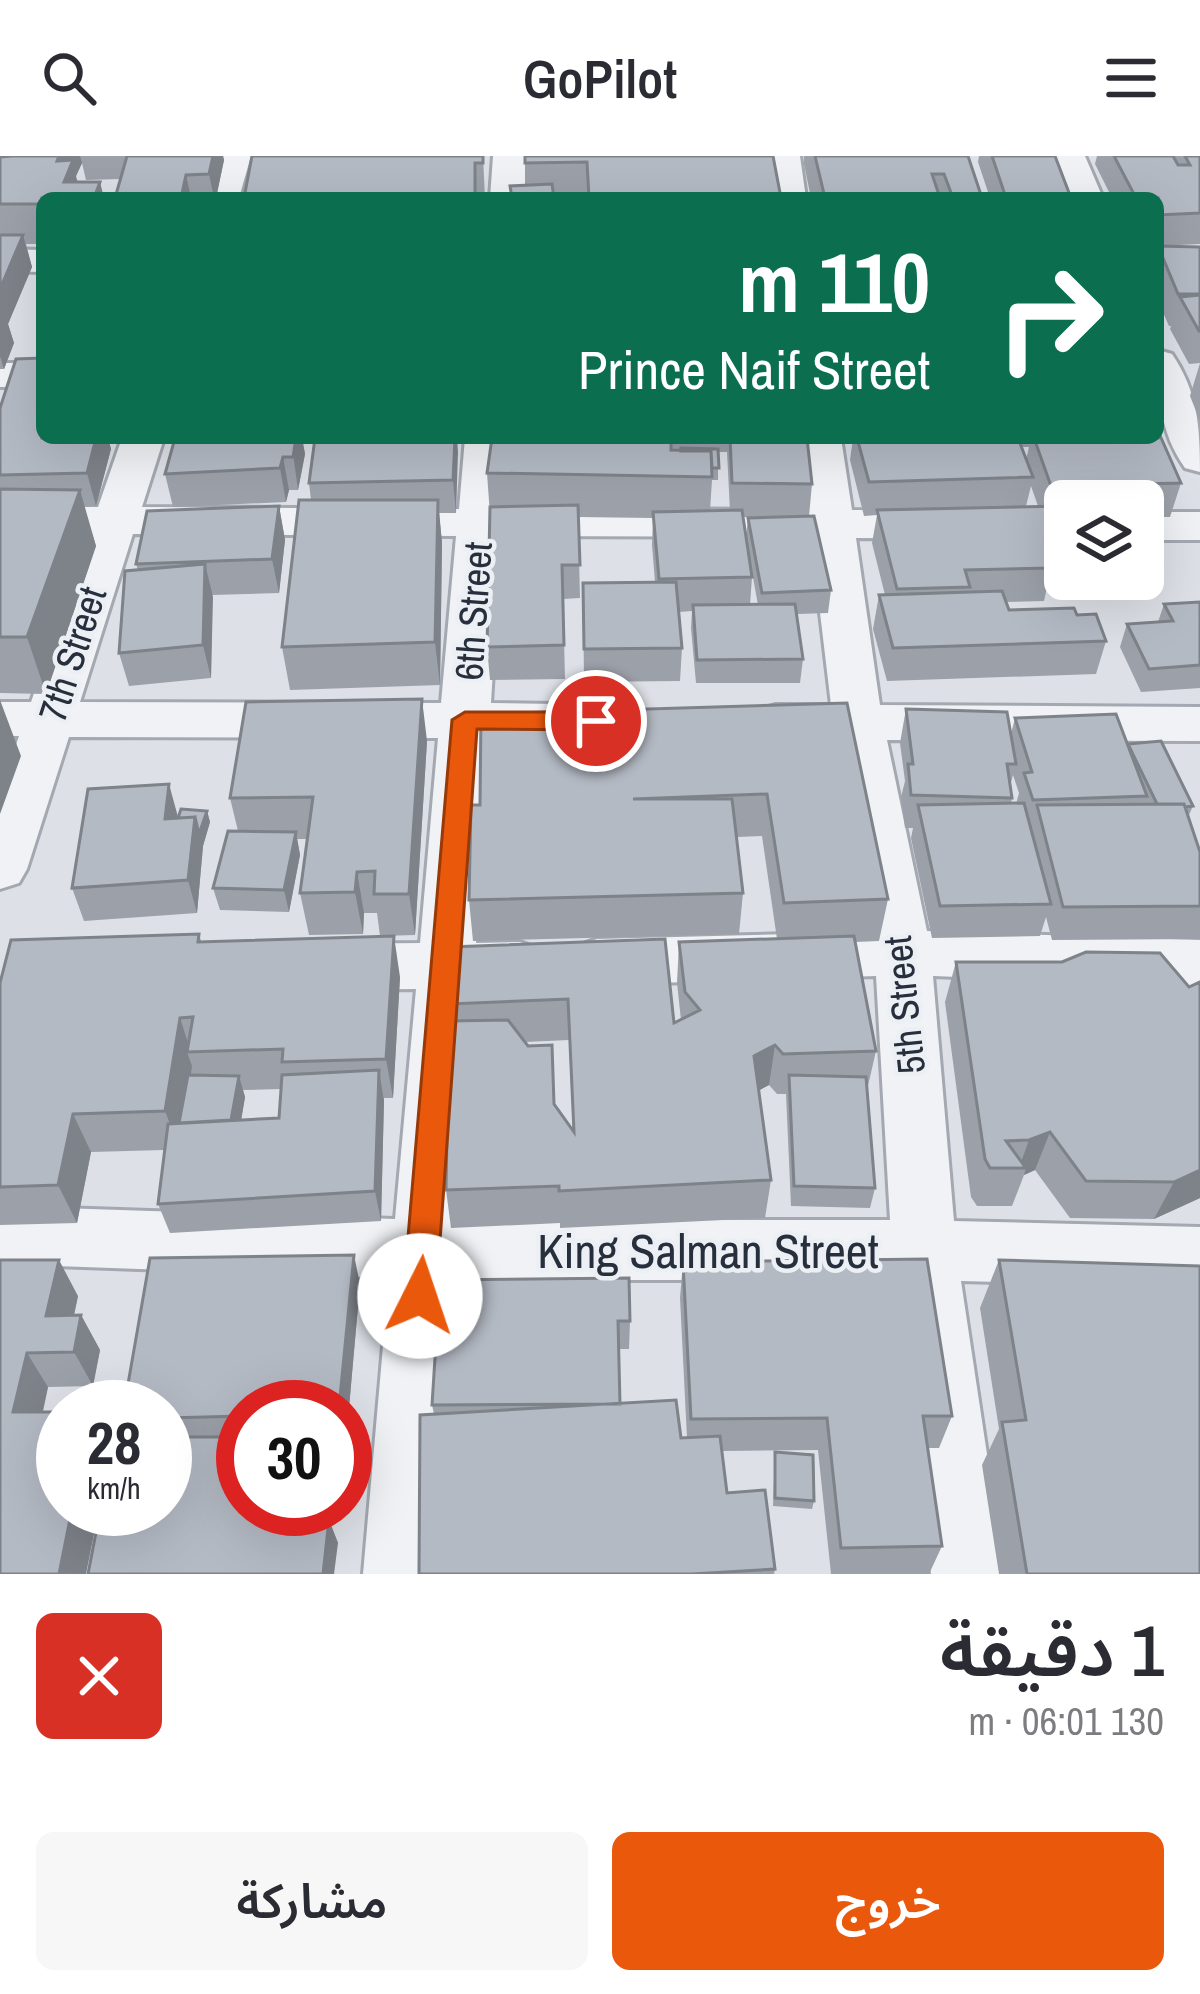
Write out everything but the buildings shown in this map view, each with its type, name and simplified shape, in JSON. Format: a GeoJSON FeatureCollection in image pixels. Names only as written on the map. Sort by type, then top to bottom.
{"type":"FeatureCollection","features":[{"type":"Feature","properties":{"kind":"street"},"geometry":{"type":"LineString","coordinates":[[224,192],[234,156]]}},
{"type":"Feature","properties":{"kind":"street"},"geometry":{"type":"LineString","coordinates":[[507,192],[510,156]]}},
{"type":"Feature","properties":{"kind":"street"},"geometry":{"type":"LineString","coordinates":[[783,156],[788,192]]}},
{"type":"Feature","properties":{"kind":"street"},"geometry":{"type":"LineString","coordinates":[[1068,156],[1083,192]]}},
{"type":"Feature","properties":{"kind":"street"},"geometry":{"type":"LineString","coordinates":[[0,260],[36,261]]}},
{"type":"Feature","properties":{"kind":"street"},"geometry":{"type":"LineString","coordinates":[[0,375],[36,375]]}},
{"type":"Feature","properties":{"kind":"street"},"geometry":{"type":"LineString","coordinates":[[1171,379],[1200,459]]}},
{"type":"Feature","properties":{"kind":"street","name":"7th Street"},"geometry":{"type":"LineString","coordinates":[[0,869],[141,444]]}},
{"type":"Feature","properties":{"kind":"street","name":"6th Street"},"geometry":{"type":"LineString","coordinates":[[400,1574],[486,444]]}},
{"type":"Feature","properties":{"kind":"street","name":"5th Street"},"geometry":{"type":"LineString","coordinates":[[821,444],[857,722],[903,953],[925,1250],[968,1574]]}},
{"type":"Feature","properties":{"kind":"street"},"geometry":{"type":"LineString","coordinates":[[0,520],[1044,525]]}},
{"type":"Feature","properties":{"kind":"street"},"geometry":{"type":"LineString","coordinates":[[1164,526],[1200,526]]}},
{"type":"Feature","properties":{"kind":"street"},"geometry":{"type":"LineString","coordinates":[[0,719],[603,721]]}},
{"type":"Feature","properties":{"kind":"street"},"geometry":{"type":"LineString","coordinates":[[719,722],[1200,724]]}},
{"type":"Feature","properties":{"kind":"street"},"geometry":{"type":"LineString","coordinates":[[282,967],[446,967],[903,953],[1200,963]]}},
{"type":"Feature","properties":{"kind":"street","name":"King Salman Street"},"geometry":{"type":"LineString","coordinates":[[0,1235],[423,1250],[925,1250],[1200,1257]]}},
{"type":"Feature","properties":{"kind":"route"},"geometry":{"type":"LineString","coordinates":[[420,1296],[465,720],[596,721]]}}]}
